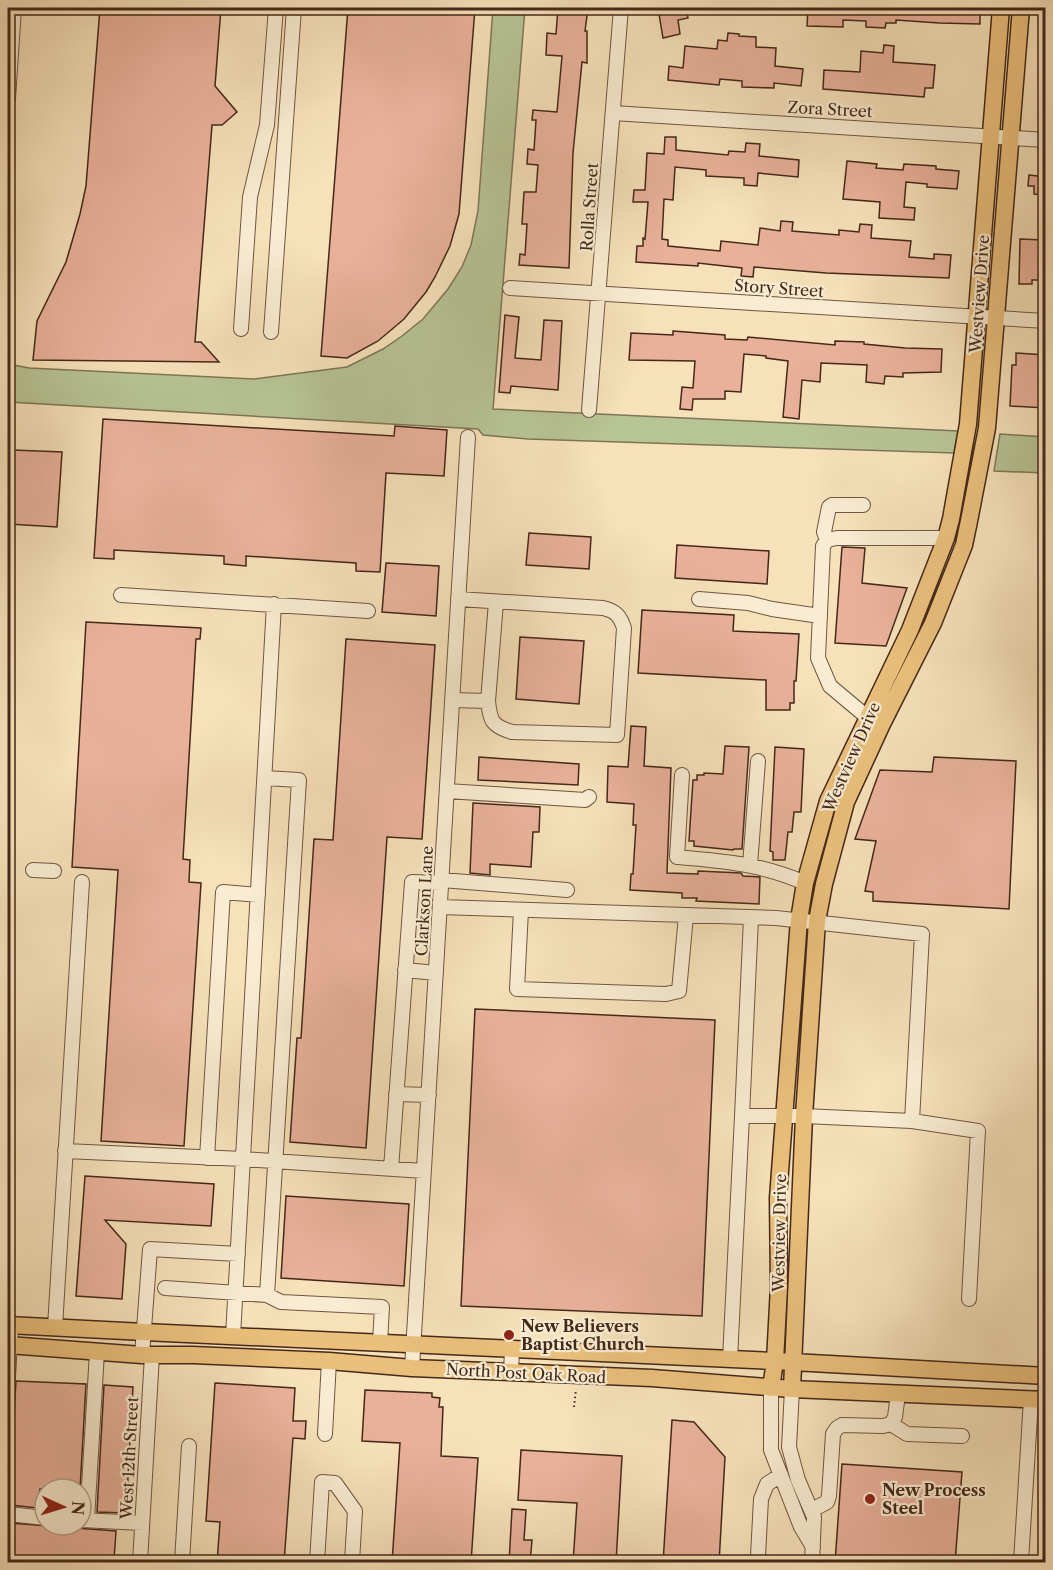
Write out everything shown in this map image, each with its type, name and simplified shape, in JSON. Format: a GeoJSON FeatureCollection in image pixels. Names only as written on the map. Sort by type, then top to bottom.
{"type":"FeatureCollection","features":[{"type":"Feature","properties":{"kind":"main road","name":"Westview Drive"},"geometry":{"type":"LineString","coordinates":[[771,1388],[779,1287],[778,1198],[799,920],[805,883],[828,801],[910,630],[946,538],[968,424],[1000,8]]}},
{"type":"Feature","properties":{"kind":"main road","name":"Westview Drive"},"geometry":{"type":"LineString","coordinates":[[792,1389],[804,1116],[817,921],[824,884],[846,802],[933,623],[963,545],[987,428],[1021,8]]}},
{"type":"Feature","properties":{"kind":"main road","name":"North Post Oak Road"},"geometry":{"type":"LineString","coordinates":[[9,1325],[775,1360],[1046,1377]]}},
{"type":"Feature","properties":{"kind":"main road","name":"North Post Oak Road"},"geometry":{"type":"LineString","coordinates":[[9,1346],[147,1355],[329,1361],[412,1368],[652,1378],[771,1388],[1038,1399]]}},
{"type":"Feature","properties":{"kind":"street"},"geometry":{"type":"LineString","coordinates":[[8,99],[9,50],[14,8]]}},
{"type":"Feature","properties":{"kind":"street"},"geometry":{"type":"LineString","coordinates":[[241,329],[250,197],[267,125],[276,8]]}},
{"type":"Feature","properties":{"kind":"street"},"geometry":{"type":"LineString","coordinates":[[271,332],[294,8]]}},
{"type":"Feature","properties":{"kind":"street","name":"Rolla Street"},"geometry":{"type":"LineString","coordinates":[[589,410],[621,8]]}},
{"type":"Feature","properties":{"kind":"street","name":"Zora Street"},"geometry":{"type":"LineString","coordinates":[[613,113],[1046,140]]}},
{"type":"Feature","properties":{"kind":"street","name":"Story Street"},"geometry":{"type":"LineString","coordinates":[[510,288],[1046,321]]}},
{"type":"Feature","properties":{"kind":"street","name":"Clarkson Lane"},"geometry":{"type":"LineString","coordinates":[[412,1368],[468,437]]}},
{"type":"Feature","properties":{"kind":"street"},"geometry":{"type":"LineString","coordinates":[[827,540],[824,532],[829,507],[832,505],[863,505]]}},
{"type":"Feature","properties":{"kind":"street"},"geometry":{"type":"LineString","coordinates":[[827,540],[946,538]]}},
{"type":"Feature","properties":{"kind":"street"},"geometry":{"type":"LineString","coordinates":[[827,540],[823,546],[818,658],[830,686],[867,717]]}},
{"type":"Feature","properties":{"kind":"street"},"geometry":{"type":"LineString","coordinates":[[121,594],[368,611]]}},
{"type":"Feature","properties":{"kind":"street"},"geometry":{"type":"LineString","coordinates":[[458,599],[613,610],[620,616],[624,628],[617,735],[512,732],[498,728],[490,716],[488,701],[496,602]]}},
{"type":"Feature","properties":{"kind":"street"},"geometry":{"type":"LineString","coordinates":[[699,599],[748,603],[820,616]]}},
{"type":"Feature","properties":{"kind":"street"},"geometry":{"type":"LineString","coordinates":[[233,1336],[274,604]]}},
{"type":"Feature","properties":{"kind":"street"},"geometry":{"type":"LineString","coordinates":[[452,700],[488,701]]}},
{"type":"Feature","properties":{"kind":"street"},"geometry":{"type":"LineString","coordinates":[[750,865],[758,761]]}},
{"type":"Feature","properties":{"kind":"street"},"geometry":{"type":"LineString","coordinates":[[682,775],[677,857],[750,865],[782,873],[805,883]]}},
{"type":"Feature","properties":{"kind":"street"},"geometry":{"type":"LineString","coordinates":[[265,778],[299,780],[267,1294]]}},
{"type":"Feature","properties":{"kind":"street"},"geometry":{"type":"LineString","coordinates":[[447,791],[585,800],[589,797]]}},
{"type":"Feature","properties":{"kind":"street"},"geometry":{"type":"LineString","coordinates":[[33,870],[54,871]]}},
{"type":"Feature","properties":{"kind":"street"},"geometry":{"type":"LineString","coordinates":[[391,1169],[412,882],[441,881],[567,890]]}},
{"type":"Feature","properties":{"kind":"street"},"geometry":{"type":"LineString","coordinates":[[55,1327],[82,882]]}},
{"type":"Feature","properties":{"kind":"street"},"geometry":{"type":"LineString","coordinates":[[207,1158],[223,892],[258,895]]}},
{"type":"Feature","properties":{"kind":"street"},"geometry":{"type":"LineString","coordinates":[[440,907],[817,921],[922,934],[912,1121]]}},
{"type":"Feature","properties":{"kind":"street"},"geometry":{"type":"LineString","coordinates":[[521,910],[517,988],[666,994],[679,991],[686,916]]}},
{"type":"Feature","properties":{"kind":"street"},"geometry":{"type":"LineString","coordinates":[[730,1359],[751,918]]}},
{"type":"Feature","properties":{"kind":"street"},"geometry":{"type":"LineString","coordinates":[[405,970],[436,973]]}},
{"type":"Feature","properties":{"kind":"street"},"geometry":{"type":"LineString","coordinates":[[396,1094],[429,1095]]}},
{"type":"Feature","properties":{"kind":"street"},"geometry":{"type":"LineString","coordinates":[[742,1116],[804,1116],[912,1121],[978,1131],[969,1299]]}},
{"type":"Feature","properties":{"kind":"street"},"geometry":{"type":"LineString","coordinates":[[65,1151],[243,1159],[424,1171]]}},
{"type":"Feature","properties":{"kind":"street","name":"West 12th Street"},"geometry":{"type":"LineString","coordinates":[[140,1563],[147,1355],[144,1332],[150,1249],[238,1254]]}},
{"type":"Feature","properties":{"kind":"street"},"geometry":{"type":"LineString","coordinates":[[165,1288],[267,1294],[281,1302],[382,1307],[380,1343]]}},
{"type":"Feature","properties":{"kind":"street"},"geometry":{"type":"LineString","coordinates":[[8,1377],[9,1325]]}},
{"type":"Feature","properties":{"kind":"street"},"geometry":{"type":"LineString","coordinates":[[511,1373],[512,1349]]}},
{"type":"Feature","properties":{"kind":"street"},"geometry":{"type":"LineString","coordinates":[[87,1477],[97,1352]]}},
{"type":"Feature","properties":{"kind":"street"},"geometry":{"type":"LineString","coordinates":[[325,1434],[329,1361]]}},
{"type":"Feature","properties":{"kind":"street","name":"Westview Drive"},"geometry":{"type":"LineString","coordinates":[[771,1388],[771,1450],[801,1527],[813,1547]]}},
{"type":"Feature","properties":{"kind":"street","name":"Westview Drive"},"geometry":{"type":"LineString","coordinates":[[792,1389],[789,1447],[798,1480],[814,1517],[812,1563]]}},
{"type":"Feature","properties":{"kind":"street"},"geometry":{"type":"LineString","coordinates":[[891,1424],[895,1417],[898,1394]]}},
{"type":"Feature","properties":{"kind":"street"},"geometry":{"type":"LineString","coordinates":[[1021,1563],[1038,1399]]}},
{"type":"Feature","properties":{"kind":"street"},"geometry":{"type":"LineString","coordinates":[[812,1510],[827,1502],[830,1496],[833,1434],[842,1425],[883,1426],[891,1424],[907,1434],[962,1437]]}},
{"type":"Feature","properties":{"kind":"street"},"geometry":{"type":"LineString","coordinates":[[182,1563],[189,1446]]}},
{"type":"Feature","properties":{"kind":"street"},"geometry":{"type":"LineString","coordinates":[[762,1563],[758,1556],[761,1499],[767,1484],[781,1475]]}},
{"type":"Feature","properties":{"kind":"street"},"geometry":{"type":"LineString","coordinates":[[318,1563],[322,1482],[334,1483],[355,1510],[352,1563]]}},
{"type":"Feature","properties":{"kind":"street"},"geometry":{"type":"LineString","coordinates":[[8,1514],[33,1517]]}},
{"type":"Feature","properties":{"kind":"street"},"geometry":{"type":"LineString","coordinates":[[93,1520],[142,1523]]}},
{"type":"Feature","properties":{"kind":"path"},"geometry":{"type":"LineString","coordinates":[[574,1407],[576,1385]]}},
{"type":"Feature","properties":{"kind":"green space"},"geometry":{"type":"Polygon","coordinates":[[[493,8],[525,8],[493,409],[958,431],[954,453],[528,439],[483,435],[478,429],[8,402],[8,364],[29,368],[254,379],[347,367],[383,349],[423,319],[448,289],[462,267],[471,245],[478,211],[493,8]]]}},
{"type":"Feature","properties":{"kind":"green space"},"geometry":{"type":"Polygon","coordinates":[[[1000,434],[1045,437],[1045,473],[994,471],[1000,434]]]}},
{"type":"Feature","properties":{"kind":"building"},"geometry":{"type":"Polygon","coordinates":[[[100,8],[221,8],[215,86],[237,112],[222,125],[212,125],[195,342],[201,342],[219,362],[33,360],[37,321],[66,262],[86,186],[100,8]]]}},
{"type":"Feature","properties":{"kind":"building"},"geometry":{"type":"Polygon","coordinates":[[[348,8],[475,8],[459,214],[450,246],[426,292],[404,319],[378,341],[347,358],[321,356],[348,8]]]}},
{"type":"Feature","properties":{"kind":"building"},"geometry":{"type":"Polygon","coordinates":[[[558,8],[588,8],[585,31],[587,31],[587,63],[582,62],[573,153],[569,268],[519,265],[520,254],[525,255],[527,224],[522,224],[524,192],[536,192],[538,165],[527,164],[528,149],[534,150],[536,120],[532,120],[533,110],[557,112],[562,56],[546,55],[547,33],[556,34],[558,8]]]}},
{"type":"Feature","properties":{"kind":"building"},"geometry":{"type":"Polygon","coordinates":[[[658,8],[686,8],[688,18],[678,20],[680,34],[663,38],[658,8]]]}},
{"type":"Feature","properties":{"kind":"building"},"geometry":{"type":"Polygon","coordinates":[[[808,8],[980,8],[980,24],[896,20],[896,23],[886,23],[885,28],[866,27],[866,21],[843,20],[843,27],[807,26],[808,8]]]}},
{"type":"Feature","properties":{"kind":"building"},"geometry":{"type":"Polygon","coordinates":[[[728,33],[756,37],[756,47],[776,48],[775,66],[803,69],[801,86],[774,83],[774,88],[742,87],[742,81],[720,79],[719,85],[668,80],[669,66],[683,68],[685,46],[717,49],[718,40],[727,41],[728,33]]]}},
{"type":"Feature","properties":{"kind":"building"},"geometry":{"type":"Polygon","coordinates":[[[884,45],[894,46],[893,62],[935,65],[933,88],[925,88],[924,97],[823,89],[824,70],[860,72],[861,51],[883,53],[884,45]]]}},
{"type":"Feature","properties":{"kind":"building"},"geometry":{"type":"Polygon","coordinates":[[[665,137],[676,137],[676,150],[728,155],[729,151],[745,152],[746,143],[760,144],[759,156],[799,160],[798,177],[758,173],[757,186],[744,185],[744,178],[706,176],[706,170],[675,167],[673,200],[664,199],[662,239],[668,240],[668,246],[720,251],[721,241],[758,245],[760,228],[780,231],[781,221],[793,222],[792,231],[839,235],[839,230],[859,232],[860,224],[872,225],[871,238],[911,241],[909,257],[934,259],[934,254],[951,255],[949,278],[826,273],[754,267],[753,277],[741,276],[742,268],[698,263],[698,266],[636,262],[637,246],[643,246],[643,238],[645,239],[648,202],[633,202],[634,190],[645,190],[647,153],[664,154],[665,137]]]}},
{"type":"Feature","properties":{"kind":"building"},"geometry":{"type":"Polygon","coordinates":[[[847,161],[877,164],[876,168],[903,170],[904,164],[936,166],[936,169],[959,171],[957,189],[927,187],[927,184],[906,182],[904,207],[915,208],[914,220],[879,218],[880,202],[843,199],[847,161]]]}},
{"type":"Feature","properties":{"kind":"building"},"geometry":{"type":"Polygon","coordinates":[[[1029,175],[1046,177],[1046,195],[1034,194],[1034,186],[1028,186],[1029,175]]]}},
{"type":"Feature","properties":{"kind":"building"},"geometry":{"type":"Polygon","coordinates":[[[1020,239],[1043,240],[1042,264],[1046,264],[1046,280],[1032,280],[1032,284],[1019,284],[1020,239]]]}},
{"type":"Feature","properties":{"kind":"building"},"geometry":{"type":"Polygon","coordinates":[[[505,315],[519,317],[515,358],[541,360],[544,320],[562,321],[558,390],[511,386],[510,393],[499,392],[505,315]]]}},
{"type":"Feature","properties":{"kind":"building"},"geometry":{"type":"Polygon","coordinates":[[[673,331],[725,335],[725,339],[747,340],[748,337],[835,345],[835,341],[864,342],[864,344],[905,348],[942,349],[941,372],[903,373],[903,377],[885,376],[884,384],[866,382],[867,365],[821,363],[820,382],[802,380],[799,419],[783,417],[788,361],[744,354],[741,392],[725,391],[725,399],[693,399],[692,410],[680,409],[682,387],[693,388],[695,361],[629,360],[631,333],[673,335],[673,331]]]}},
{"type":"Feature","properties":{"kind":"building"},"geometry":{"type":"Polygon","coordinates":[[[1016,353],[1046,355],[1046,408],[1010,406],[1012,365],[1016,365],[1016,353]]]}},
{"type":"Feature","properties":{"kind":"building"},"geometry":{"type":"Polygon","coordinates":[[[103,419],[394,436],[395,426],[447,430],[444,476],[386,473],[380,572],[356,571],[356,563],[246,556],[246,566],[224,564],[224,556],[114,550],[114,559],[94,558],[103,419]]]}},
{"type":"Feature","properties":{"kind":"building"},"geometry":{"type":"Polygon","coordinates":[[[13,450],[62,452],[57,527],[9,524],[13,450]]]}},
{"type":"Feature","properties":{"kind":"building"},"geometry":{"type":"Polygon","coordinates":[[[529,533],[591,537],[589,569],[526,565],[529,533]]]}},
{"type":"Feature","properties":{"kind":"building"},"geometry":{"type":"Polygon","coordinates":[[[677,545],[769,551],[767,584],[675,578],[677,545]]]}},
{"type":"Feature","properties":{"kind":"building"},"geometry":{"type":"Polygon","coordinates":[[[842,547],[865,548],[862,583],[907,588],[886,646],[835,643],[842,547]]]}},
{"type":"Feature","properties":{"kind":"building"},"geometry":{"type":"Polygon","coordinates":[[[386,563],[439,566],[436,616],[382,612],[386,563]]]}},
{"type":"Feature","properties":{"kind":"building"},"geometry":{"type":"Polygon","coordinates":[[[642,610],[734,615],[733,631],[799,634],[794,703],[790,703],[790,710],[766,710],[766,680],[638,673],[642,610]]]}},
{"type":"Feature","properties":{"kind":"building"},"geometry":{"type":"Polygon","coordinates":[[[86,622],[201,628],[200,639],[196,639],[183,859],[190,860],[189,882],[201,883],[184,1146],[101,1141],[118,870],[72,867],[86,622]]]}},
{"type":"Feature","properties":{"kind":"building"},"geometry":{"type":"Polygon","coordinates":[[[520,637],[584,641],[579,704],[516,699],[520,637]]]}},
{"type":"Feature","properties":{"kind":"building"},"geometry":{"type":"Polygon","coordinates":[[[346,639],[435,645],[422,839],[387,837],[366,1148],[290,1142],[297,1038],[301,1038],[314,839],[333,840],[346,639]]]}},
{"type":"Feature","properties":{"kind":"building"},"geometry":{"type":"Polygon","coordinates":[[[631,726],[646,727],[644,766],[671,768],[667,873],[698,874],[698,871],[741,873],[743,876],[760,877],[759,904],[696,901],[697,898],[682,898],[682,893],[630,890],[636,825],[633,825],[634,804],[607,802],[608,766],[628,767],[631,726]]]}},
{"type":"Feature","properties":{"kind":"building"},"geometry":{"type":"Polygon","coordinates":[[[725,746],[749,747],[742,849],[694,846],[694,841],[689,841],[693,780],[697,780],[697,775],[704,775],[704,773],[723,774],[725,746]]]}},
{"type":"Feature","properties":{"kind":"building"},"geometry":{"type":"Polygon","coordinates":[[[775,747],[804,749],[801,812],[794,812],[792,832],[788,832],[785,860],[773,860],[773,852],[770,851],[775,747]]]}},
{"type":"Feature","properties":{"kind":"building"},"geometry":{"type":"Polygon","coordinates":[[[479,757],[579,764],[578,785],[478,780],[479,757]]]}},
{"type":"Feature","properties":{"kind":"building"},"geometry":{"type":"Polygon","coordinates":[[[934,757],[1016,761],[1009,909],[873,901],[873,892],[865,891],[876,841],[855,839],[880,770],[932,772],[934,757]]]}},
{"type":"Feature","properties":{"kind":"building"},"geometry":{"type":"Polygon","coordinates":[[[473,803],[540,807],[539,832],[533,832],[531,867],[490,864],[490,875],[470,873],[473,803]]]}},
{"type":"Feature","properties":{"kind":"building"},"geometry":{"type":"Polygon","coordinates":[[[475,1009],[715,1020],[702,1316],[461,1306],[475,1009]]]}},
{"type":"Feature","properties":{"kind":"building"},"geometry":{"type":"Polygon","coordinates":[[[85,1176],[214,1184],[211,1226],[105,1220],[126,1244],[122,1299],[76,1296],[85,1176]]]}},
{"type":"Feature","properties":{"kind":"building"},"geometry":{"type":"Polygon","coordinates":[[[286,1196],[409,1204],[404,1286],[281,1278],[286,1196]]]}},
{"type":"Feature","properties":{"kind":"building"},"geometry":{"type":"Polygon","coordinates":[[[16,1381],[86,1384],[81,1477],[33,1477],[33,1507],[10,1505],[11,1495],[9,1495],[16,1381]]]}},
{"type":"Feature","properties":{"kind":"building"},"geometry":{"type":"Polygon","coordinates":[[[215,1383],[295,1388],[293,1421],[306,1421],[305,1439],[293,1438],[284,1563],[217,1563],[220,1522],[206,1521],[215,1383]]]}},
{"type":"Feature","properties":{"kind":"building"},"geometry":{"type":"Polygon","coordinates":[[[104,1385],[133,1387],[126,1513],[97,1512],[104,1385]]]}},
{"type":"Feature","properties":{"kind":"building"},"geometry":{"type":"Polygon","coordinates":[[[365,1390],[432,1393],[432,1397],[440,1398],[439,1407],[443,1407],[441,1456],[478,1458],[471,1563],[392,1563],[400,1443],[362,1441],[365,1390]]]}},
{"type":"Feature","properties":{"kind":"building"},"geometry":{"type":"Polygon","coordinates":[[[672,1420],[694,1422],[725,1457],[719,1563],[663,1563],[672,1420]]]}},
{"type":"Feature","properties":{"kind":"building"},"geometry":{"type":"Polygon","coordinates":[[[521,1450],[622,1456],[616,1563],[573,1563],[577,1503],[518,1500],[521,1450]]]}},
{"type":"Feature","properties":{"kind":"building"},"geometry":{"type":"Polygon","coordinates":[[[842,1464],[962,1472],[955,1563],[835,1563],[842,1464]]]}},
{"type":"Feature","properties":{"kind":"building"},"geometry":{"type":"Polygon","coordinates":[[[512,1509],[526,1510],[524,1540],[532,1540],[530,1563],[509,1563],[512,1509]]]}},
{"type":"Feature","properties":{"kind":"building"},"geometry":{"type":"Polygon","coordinates":[[[8,1524],[33,1525],[33,1537],[93,1537],[93,1529],[116,1531],[114,1560],[8,1556],[8,1524]]]}},
{"type":"Feature","properties":{"kind":"place","name":"New Believers Baptist Church"},"geometry":{"type":"Point","coordinates":[509,1335]}},
{"type":"Feature","properties":{"kind":"place","name":"New Process Steel"},"geometry":{"type":"Point","coordinates":[870,1499]}}]}
